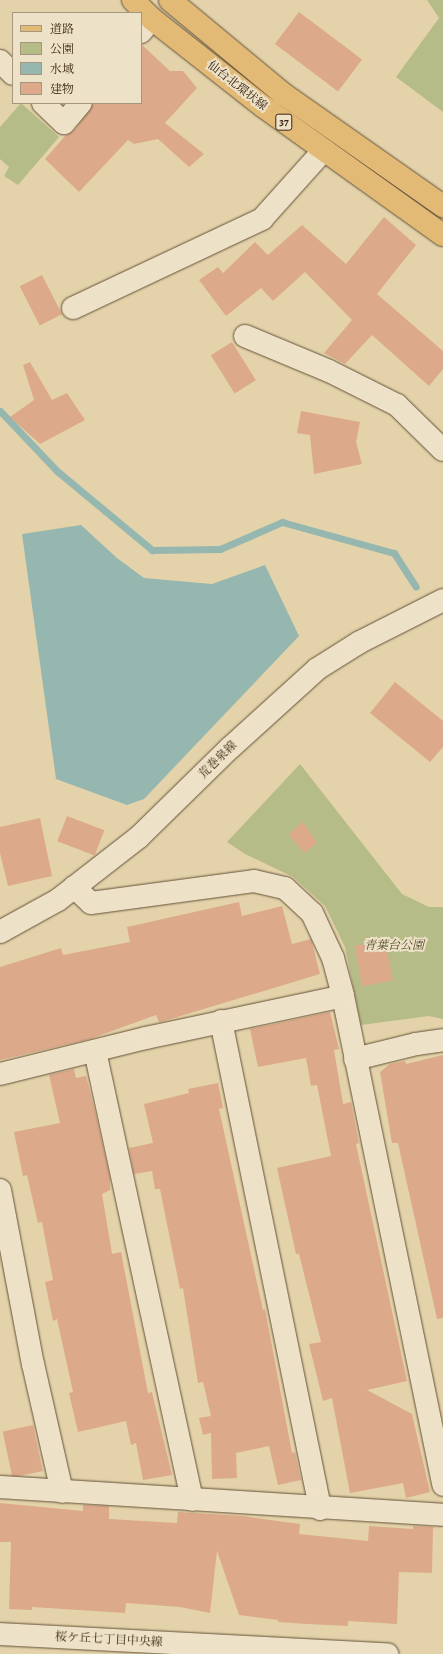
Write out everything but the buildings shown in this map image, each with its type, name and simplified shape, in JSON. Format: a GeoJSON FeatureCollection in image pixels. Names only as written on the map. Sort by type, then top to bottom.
{"type":"FeatureCollection","features":[{"type":"Feature","properties":{"kind":"main road","name":"仙台北環状線"},"geometry":{"type":"LineString","coordinates":[[133,0],[139,12]]}},
{"type":"Feature","properties":{"kind":"main road","name":"仙台北環状線"},"geometry":{"type":"LineString","coordinates":[[170,0],[282,93],[443,206]]}},
{"type":"Feature","properties":{"kind":"main road","name":"仙台北環状線"},"geometry":{"type":"LineString","coordinates":[[142,17],[147,26],[443,235]]}},
{"type":"Feature","properties":{"kind":"street"},"geometry":{"type":"LineString","coordinates":[[0,61],[12,73]]}},
{"type":"Feature","properties":{"kind":"street"},"geometry":{"type":"LineString","coordinates":[[44,104],[64,123],[80,104]]}},
{"type":"Feature","properties":{"kind":"street"},"geometry":{"type":"LineString","coordinates":[[73,308],[262,219],[323,151]]}},
{"type":"Feature","properties":{"kind":"street"},"geometry":{"type":"LineString","coordinates":[[245,336],[329,371],[397,405],[443,450]]}},
{"type":"Feature","properties":{"kind":"street","name":"荒巻泉線"},"geometry":{"type":"LineString","coordinates":[[0,932],[58,900],[139,837],[230,748],[317,669],[360,642],[443,600]]}},
{"type":"Feature","properties":{"kind":"street"},"geometry":{"type":"LineString","coordinates":[[74,887],[91,903],[254,881],[285,888],[312,913],[333,958],[343,996],[443,1485]]}},
{"type":"Feature","properties":{"kind":"street"},"geometry":{"type":"LineString","coordinates":[[0,1074],[221,1021],[343,996]]}},
{"type":"Feature","properties":{"kind":"street"},"geometry":{"type":"LineString","coordinates":[[221,1021],[320,1509]]}},
{"type":"Feature","properties":{"kind":"street"},"geometry":{"type":"LineString","coordinates":[[355,1059],[443,1040]]}},
{"type":"Feature","properties":{"kind":"street"},"geometry":{"type":"LineString","coordinates":[[95,1051],[192,1500]]}},
{"type":"Feature","properties":{"kind":"street"},"geometry":{"type":"LineString","coordinates":[[0,1190],[33,1364],[62,1492]]}},
{"type":"Feature","properties":{"kind":"street"},"geometry":{"type":"LineString","coordinates":[[0,1487],[320,1509],[443,1515]]}},
{"type":"Feature","properties":{"kind":"street","name":"桜ケ丘七丁目中央線"},"geometry":{"type":"LineString","coordinates":[[0,1634],[94,1647],[386,1654]]}},
{"type":"Feature","properties":{"kind":"green space"},"geometry":{"type":"Polygon","coordinates":[[[427,0],[443,0],[443,112],[396,77],[439,18],[427,0]]]}},
{"type":"Feature","properties":{"kind":"green space"},"geometry":{"type":"Polygon","coordinates":[[[20,104],[22,104],[59,137],[18,185],[4,176],[9,167],[0,159],[0,127],[20,104]]]}},
{"type":"Feature","properties":{"kind":"green space","name":"青葉台公園"},"geometry":{"type":"Polygon","coordinates":[[[300,764],[402,894],[429,907],[443,907],[443,1019],[429,1016],[361,1025],[345,947],[325,906],[293,877],[245,854],[227,842],[300,764]]]}},
{"type":"Feature","properties":{"kind":"water"},"geometry":{"type":"Polygon","coordinates":[[[81,525],[117,558],[144,578],[212,584],[265,565],[299,636],[144,799],[127,805],[56,779],[22,534],[81,525]]]}},
{"type":"Feature","properties":{"kind":"waterway"},"geometry":{"type":"LineString","coordinates":[[0,411],[57,471],[152,550],[220,549],[282,522],[394,553],[416,587]]}}]}
